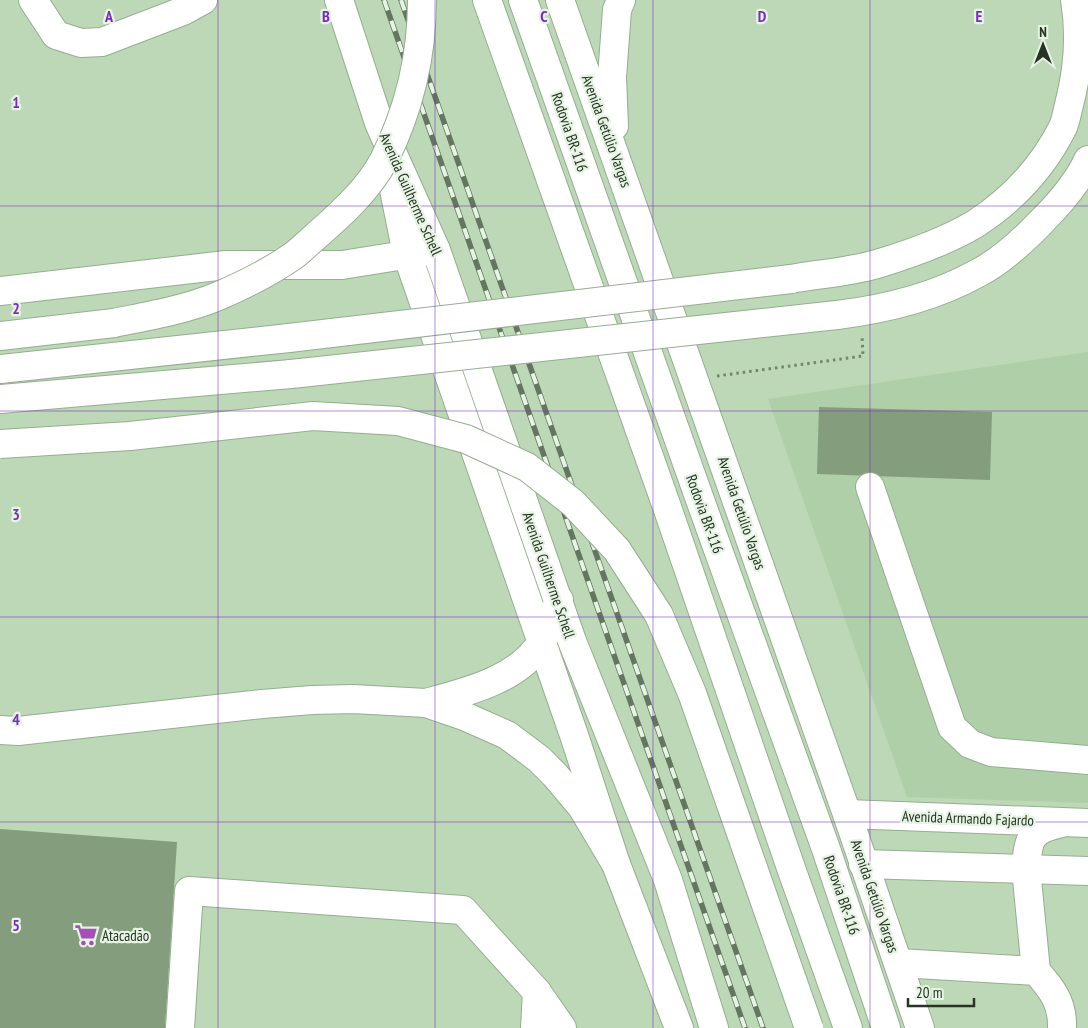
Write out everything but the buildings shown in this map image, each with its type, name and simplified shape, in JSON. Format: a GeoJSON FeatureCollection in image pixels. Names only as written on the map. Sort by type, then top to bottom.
{"type":"FeatureCollection","features":[{"type":"Feature","properties":{"kind":"main road"},"geometry":{"type":"LineString","coordinates":[[33,0],[56,35],[81,43],[102,42],[183,11],[203,0]]}},
{"type":"Feature","properties":{"kind":"main road","name":"Avenida Guilherme Schell"},"geometry":{"type":"LineString","coordinates":[[339,0],[380,123],[436,250],[572,641],[668,880],[714,1028]]}},
{"type":"Feature","properties":{"kind":"main road"},"geometry":{"type":"LineString","coordinates":[[0,336],[114,323],[168,312],[216,297],[254,279],[294,255],[358,197],[383,162],[402,118],[415,72],[422,30],[422,0]]}},
{"type":"Feature","properties":{"kind":"main road"},"geometry":{"type":"LineString","coordinates":[[487,0],[667,507],[848,1028]]}},
{"type":"Feature","properties":{"kind":"main road","name":"Rodovia BR-116"},"geometry":{"type":"LineString","coordinates":[[523,0],[826,849],[886,1028]]}},
{"type":"Feature","properties":{"kind":"main road","name":"Avenida Getúlio Vargas"},"geometry":{"type":"LineString","coordinates":[[560,0],[847,814],[920,1028]]}},
{"type":"Feature","properties":{"kind":"main road"},"geometry":{"type":"LineString","coordinates":[[614,152],[612,77],[617,10],[621,0]]}},
{"type":"Feature","properties":{"kind":"main road"},"geometry":{"type":"LineString","coordinates":[[0,369],[289,338],[791,279],[874,264],[929,246],[974,224],[1011,198],[1039,165],[1064,126],[1074,86],[1078,52],[1078,16],[1075,0]]}},
{"type":"Feature","properties":{"kind":"main road","name":"Avenida Guilherme Schell"},"geometry":{"type":"LineString","coordinates":[[380,123],[408,254],[575,738],[616,864],[679,1028]]}},
{"type":"Feature","properties":{"kind":"main road"},"geometry":{"type":"LineString","coordinates":[[0,398],[291,374],[837,315],[900,304],[939,292],[979,273],[1020,243],[1057,206],[1088,160]]}},
{"type":"Feature","properties":{"kind":"main road"},"geometry":{"type":"LineString","coordinates":[[0,291],[226,265],[342,265],[436,250]]}},
{"type":"Feature","properties":{"kind":"main road"},"geometry":{"type":"LineString","coordinates":[[0,444],[130,436],[313,416],[398,421],[466,439],[527,467],[572,503],[617,550],[659,616],[692,693],[809,1028]]}},
{"type":"Feature","properties":{"kind":"main road"},"geometry":{"type":"LineString","coordinates":[[870,487],[952,727],[970,744],[992,752],[1088,760]]}},
{"type":"Feature","properties":{"kind":"main road"},"geometry":{"type":"LineString","coordinates":[[426,703],[468,691],[501,677],[526,660],[541,643],[559,600]]}},
{"type":"Feature","properties":{"kind":"main road"},"geometry":{"type":"LineString","coordinates":[[0,730],[18,731],[312,700],[353,698],[426,703],[464,716],[507,736],[539,759],[556,775],[582,807],[616,864]]}},
{"type":"Feature","properties":{"kind":"main road","name":"Avenida Armando Fajardo"},"geometry":{"type":"LineString","coordinates":[[847,814],[1075,823]]}},
{"type":"Feature","properties":{"kind":"main road"},"geometry":{"type":"LineString","coordinates":[[1062,1028],[1062,1014],[1052,990],[1036,971],[1026,869],[1028,847],[1034,834],[1045,827],[1075,823]]}},
{"type":"Feature","properties":{"kind":"main road"},"geometry":{"type":"LineString","coordinates":[[863,864],[1088,871]]}},
{"type":"Feature","properties":{"kind":"main road"},"geometry":{"type":"LineString","coordinates":[[180,1028],[189,891],[464,910],[538,992],[562,1028]]}},
{"type":"Feature","properties":{"kind":"main road"},"geometry":{"type":"LineString","coordinates":[[899,963],[1036,971]]}},
{"type":"Feature","properties":{"kind":"main road"},"geometry":{"type":"LineString","coordinates":[[535,1028],[538,992]]}},
{"type":"Feature","properties":{"kind":"path"},"geometry":{"type":"LineString","coordinates":[[694,379],[863,356]]}},
{"type":"Feature","properties":{"kind":"shaded area"},"geometry":{"type":"Polygon","coordinates":[[[1088,352],[1088,803],[907,797],[768,399],[1088,352]]]}},
{"type":"Feature","properties":{"kind":"railway"},"geometry":{"type":"LineString","coordinates":[[384,0],[745,1028]]}},
{"type":"Feature","properties":{"kind":"railway"},"geometry":{"type":"LineString","coordinates":[[401,0],[763,1028]]}},
{"type":"Feature","properties":{"kind":"place","name":"Atacadão"},"geometry":{"type":"Point","coordinates":[86,935]}}]}
